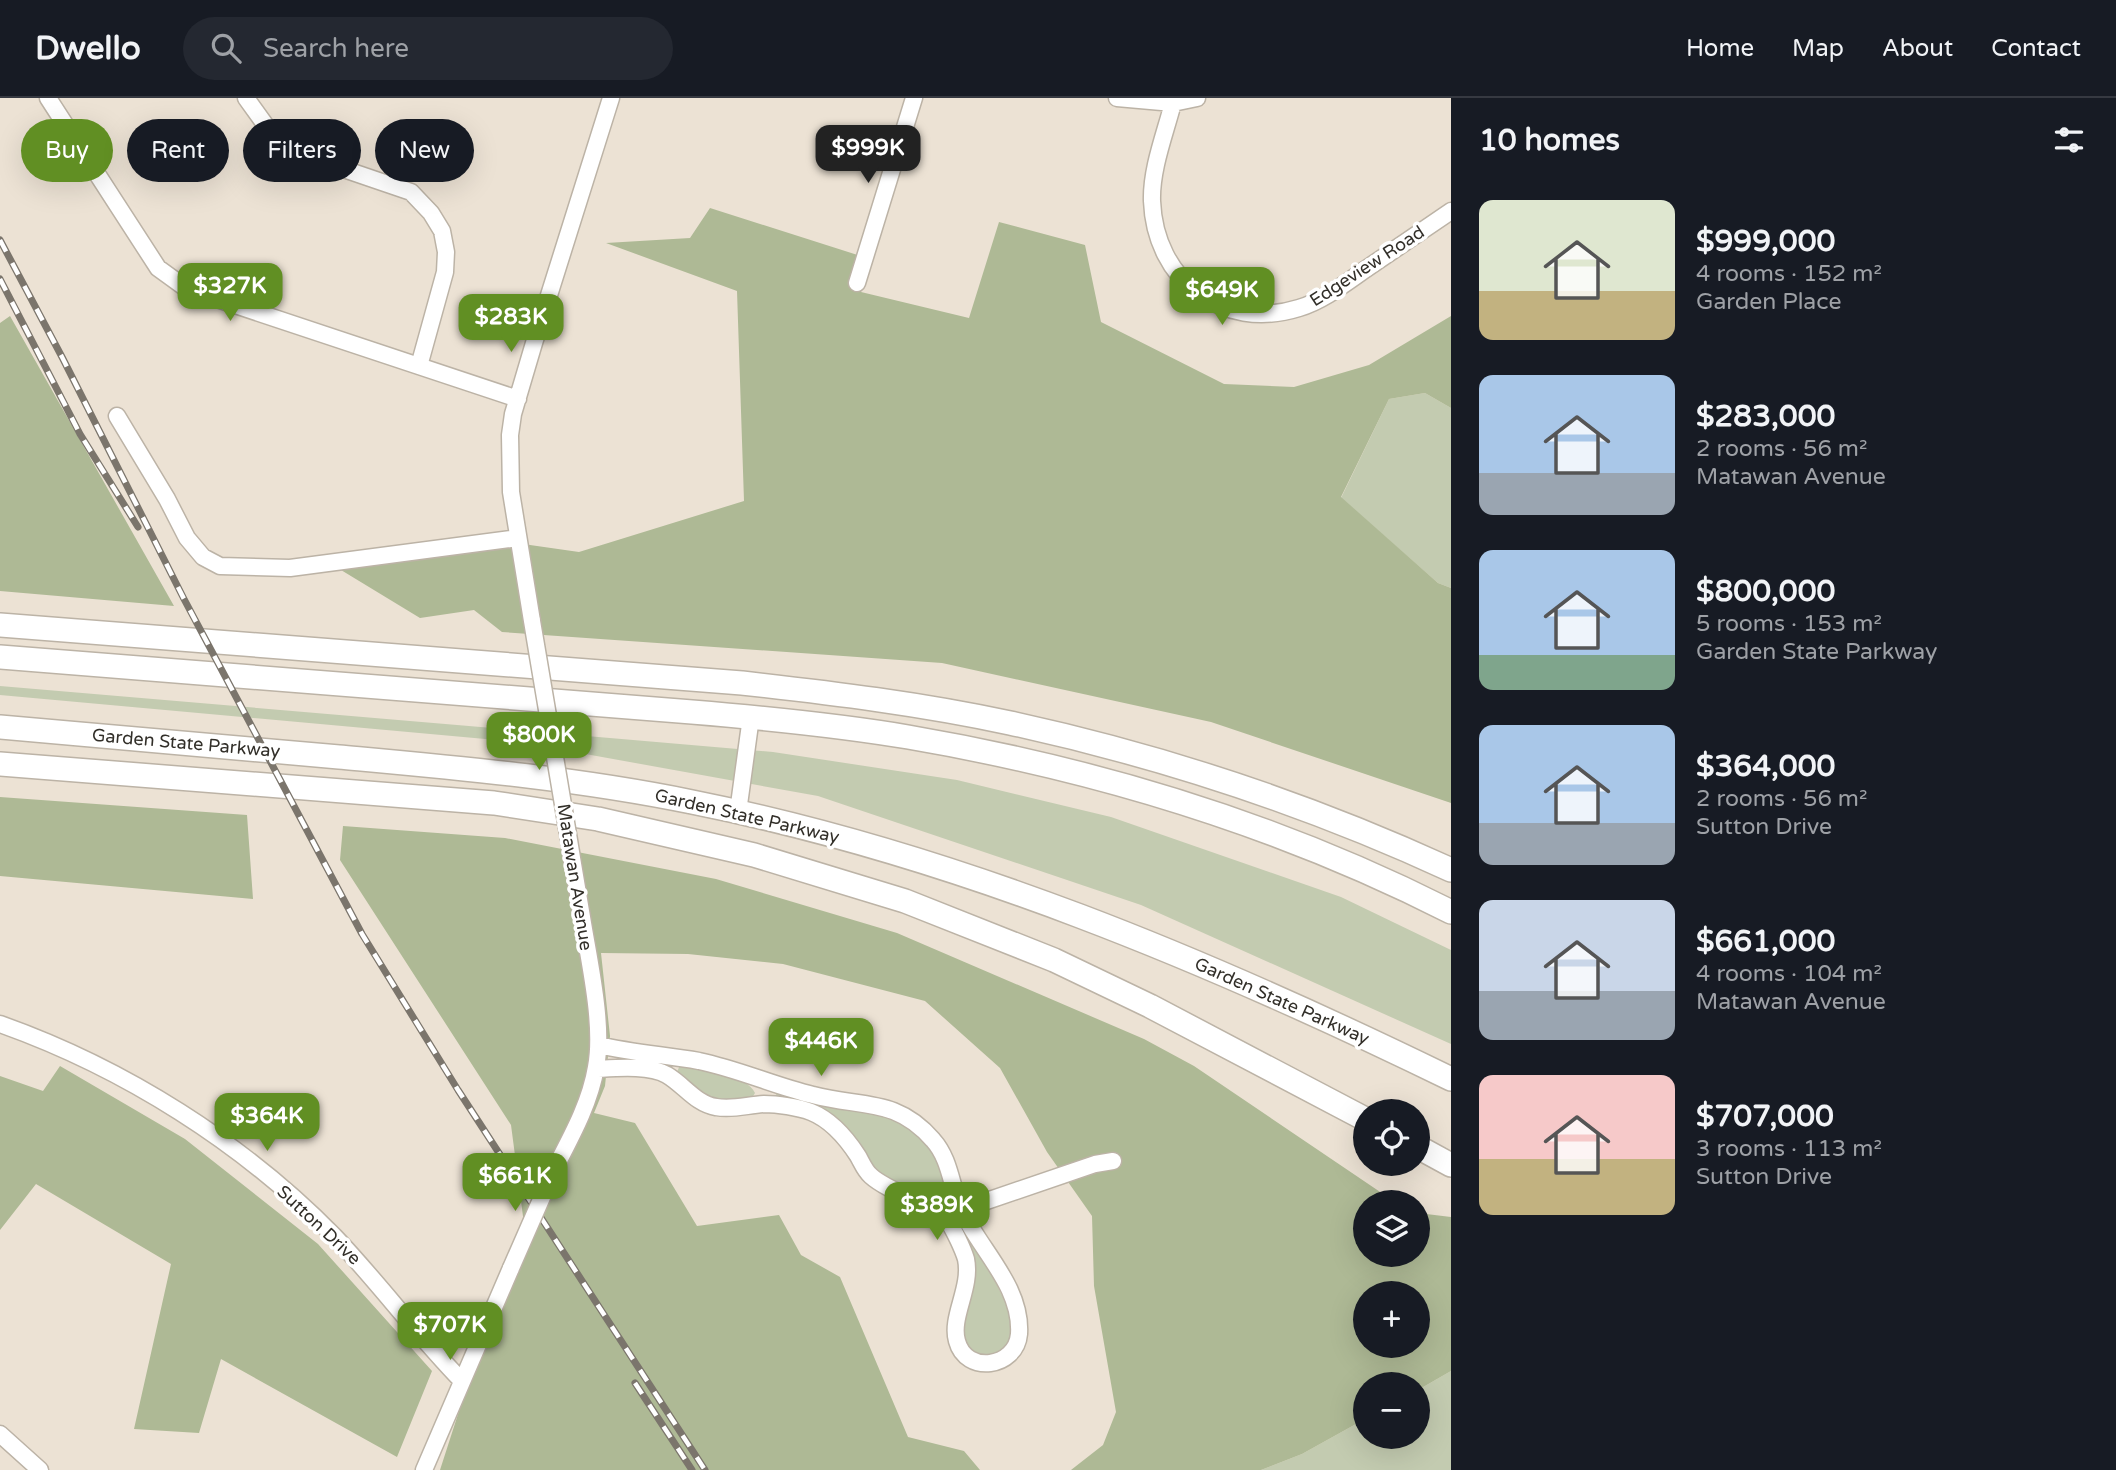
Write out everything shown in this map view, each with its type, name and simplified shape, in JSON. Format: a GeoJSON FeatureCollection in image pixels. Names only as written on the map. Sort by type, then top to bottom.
{"type":"FeatureCollection","features":[{"type":"Feature","properties":{"kind":"highway"},"geometry":{"type":"LineString","coordinates":[[0,625],[729,682],[956,712],[1112,747],[1213,777],[1364,832],[1451,870]]}},
{"type":"Feature","properties":{"kind":"highway"},"geometry":{"type":"LineString","coordinates":[[0,657],[751,717],[909,737],[1017,759],[1124,786],[1294,843],[1382,879],[1451,912]]}},
{"type":"Feature","properties":{"kind":"highway","name":"Garden State Parkway"},"geometry":{"type":"LineString","coordinates":[[0,727],[541,776],[657,795],[823,832],[900,855],[1071,914],[1268,994],[1451,1079]]}},
{"type":"Feature","properties":{"kind":"highway","name":"Garden State Parkway"},"geometry":{"type":"LineString","coordinates":[[0,764],[494,803],[598,819],[754,855],[905,901],[1042,955],[1150,1006],[1353,1113]]}},
{"type":"Feature","properties":{"kind":"highway"},"geometry":{"type":"LineString","coordinates":[[1430,1154],[1451,1165]]}},
{"type":"Feature","properties":{"kind":"street"},"geometry":{"type":"LineString","coordinates":[[246,98],[282,148],[411,192],[431,213],[442,231],[446,252],[445,272],[419,366]]}},
{"type":"Feature","properties":{"kind":"street","name":"Matawan Avenue"},"geometry":{"type":"LineString","coordinates":[[424,1470],[553,1172],[580,1118],[596,1069],[599,1045],[582,918],[518,538],[509,461],[510,435],[517,399],[611,98]]}},
{"type":"Feature","properties":{"kind":"street"},"geometry":{"type":"LineString","coordinates":[[857,284],[914,98]]}},
{"type":"Feature","properties":{"kind":"street"},"geometry":{"type":"LineString","coordinates":[[1117,98],[1173,103],[1197,98]]}},
{"type":"Feature","properties":{"kind":"street"},"geometry":{"type":"LineString","coordinates":[[52,99],[158,268],[187,289],[517,399]]}},
{"type":"Feature","properties":{"kind":"street","name":"Edgeview Road"},"geometry":{"type":"LineString","coordinates":[[1173,103],[1153,184],[1153,217],[1158,238],[1174,269],[1185,283],[1199,295],[1229,310],[1265,315],[1301,308],[1324,297],[1451,211]]}},
{"type":"Feature","properties":{"kind":"street"},"geometry":{"type":"LineString","coordinates":[[117,416],[187,538],[203,557],[220,566]]}},
{"type":"Feature","properties":{"kind":"street"},"geometry":{"type":"LineString","coordinates":[[192,566],[290,568],[518,538]]}},
{"type":"Feature","properties":{"kind":"street"},"geometry":{"type":"LineString","coordinates":[[738,812],[751,717]]}},
{"type":"Feature","properties":{"kind":"street","name":"Sutton Drive"},"geometry":{"type":"LineString","coordinates":[[0,1024],[75,1055],[123,1080],[174,1110],[259,1170],[300,1205],[361,1265],[434,1353],[462,1381]]}},
{"type":"Feature","properties":{"kind":"street"},"geometry":{"type":"LineString","coordinates":[[596,1069],[634,1068],[664,1073],[712,1107],[728,1109],[765,1104],[813,1113],[841,1134],[874,1179],[947,1220],[965,1259],[967,1282],[956,1326],[957,1345],[963,1354],[980,1364],[990,1364],[1002,1361],[1016,1346],[1019,1337],[1014,1301],[961,1210],[942,1151],[911,1120],[895,1111],[870,1103],[827,1098],[702,1062],[630,1053],[599,1045]]}},
{"type":"Feature","properties":{"kind":"street"},"geometry":{"type":"LineString","coordinates":[[664,1073],[667,1056]]}},
{"type":"Feature","properties":{"kind":"street"},"geometry":{"type":"LineString","coordinates":[[765,1104],[766,1082]]}},
{"type":"Feature","properties":{"kind":"street"},"geometry":{"type":"LineString","coordinates":[[947,1220],[961,1210],[1095,1164],[1113,1161]]}},
{"type":"Feature","properties":{"kind":"street"},"geometry":{"type":"LineString","coordinates":[[0,1434],[40,1470]]}},
{"type":"Feature","properties":{"kind":"green space"},"geometry":{"type":"Polygon","coordinates":[[[710,208],[867,258],[861,292],[969,318],[999,222],[1085,245],[1101,322],[1224,384],[1294,387],[1369,365],[1451,316],[1451,408],[1425,393],[1389,399],[1341,497],[1438,583],[1451,588],[1451,803],[1211,722],[942,663],[502,632],[474,610],[420,618],[341,570],[516,543],[579,552],[744,501],[737,291],[606,243],[690,238],[710,208]]]}},
{"type":"Feature","properties":{"kind":"green space"},"geometry":{"type":"Polygon","coordinates":[[[10,316],[174,606],[0,591],[0,323],[10,316]]]}},
{"type":"Feature","properties":{"kind":"green space"},"geometry":{"type":"Polygon","coordinates":[[[1425,393],[1451,408],[1451,588],[1438,583],[1341,498],[1389,399],[1425,393]]]}},
{"type":"Feature","properties":{"kind":"green space"},"geometry":{"type":"Polygon","coordinates":[[[0,686],[773,752],[957,780],[1111,817],[1341,897],[1451,950],[1451,1044],[1141,905],[818,796],[519,742],[0,695],[0,686]]]}},
{"type":"Feature","properties":{"kind":"green space"},"geometry":{"type":"Polygon","coordinates":[[[0,797],[247,815],[253,899],[0,876],[0,797]]]}},
{"type":"Feature","properties":{"kind":"green space"},"geometry":{"type":"Polygon","coordinates":[[[343,826],[505,838],[716,879],[897,933],[1144,1039],[1194,1066],[1377,1190],[1353,1190],[1353,1267],[1430,1267],[1430,1214],[1451,1217],[1451,1371],[1430,1383],[1430,1372],[1353,1372],[1353,1426],[1302,1454],[1261,1470],[1071,1470],[1103,1445],[1116,1412],[1094,1286],[1092,1216],[1047,1152],[1000,1068],[925,1001],[783,964],[688,954],[601,953],[610,1036],[605,1086],[594,1113],[635,1123],[697,1226],[779,1215],[801,1255],[840,1277],[908,1437],[964,1451],[980,1470],[440,1470],[509,1256],[524,1224],[511,1125],[340,860],[343,826]]]}},
{"type":"Feature","properties":{"kind":"green space"},"geometry":{"type":"Polygon","coordinates":[[[680,1065],[733,1077],[743,1081],[755,1093],[750,1101],[708,1101],[677,1072],[680,1065]]]}},
{"type":"Feature","properties":{"kind":"green space"},"geometry":{"type":"Polygon","coordinates":[[[60,1066],[185,1139],[318,1244],[432,1371],[397,1457],[221,1359],[199,1433],[134,1429],[171,1264],[36,1184],[0,1230],[0,1076],[43,1091],[60,1066]]]}},
{"type":"Feature","properties":{"kind":"green space"},"geometry":{"type":"Polygon","coordinates":[[[779,1092],[839,1101],[899,1120],[915,1131],[933,1152],[952,1201],[944,1207],[878,1177],[860,1151],[773,1097],[779,1092]]]}},
{"type":"Feature","properties":{"kind":"green space"},"geometry":{"type":"Polygon","coordinates":[[[964,1234],[979,1254],[1004,1299],[1013,1327],[1005,1352],[983,1360],[963,1345],[963,1322],[973,1293],[964,1234]]]}},
{"type":"Feature","properties":{"kind":"green space"},"geometry":{"type":"Polygon","coordinates":[[[1451,1371],[1451,1470],[1261,1470],[1302,1454],[1353,1426],[1353,1449],[1430,1449],[1430,1383],[1451,1371]]]}},
{"type":"Feature","properties":{"kind":"railway"},"geometry":{"type":"LineString","coordinates":[[0,240],[184,599],[362,934],[458,1090],[705,1470]]}},
{"type":"Feature","properties":{"kind":"railway"},"geometry":{"type":"LineString","coordinates":[[0,279],[80,434],[138,527]]}},
{"type":"Feature","properties":{"kind":"railway"},"geometry":{"type":"LineString","coordinates":[[635,1383],[692,1470]]}}]}
